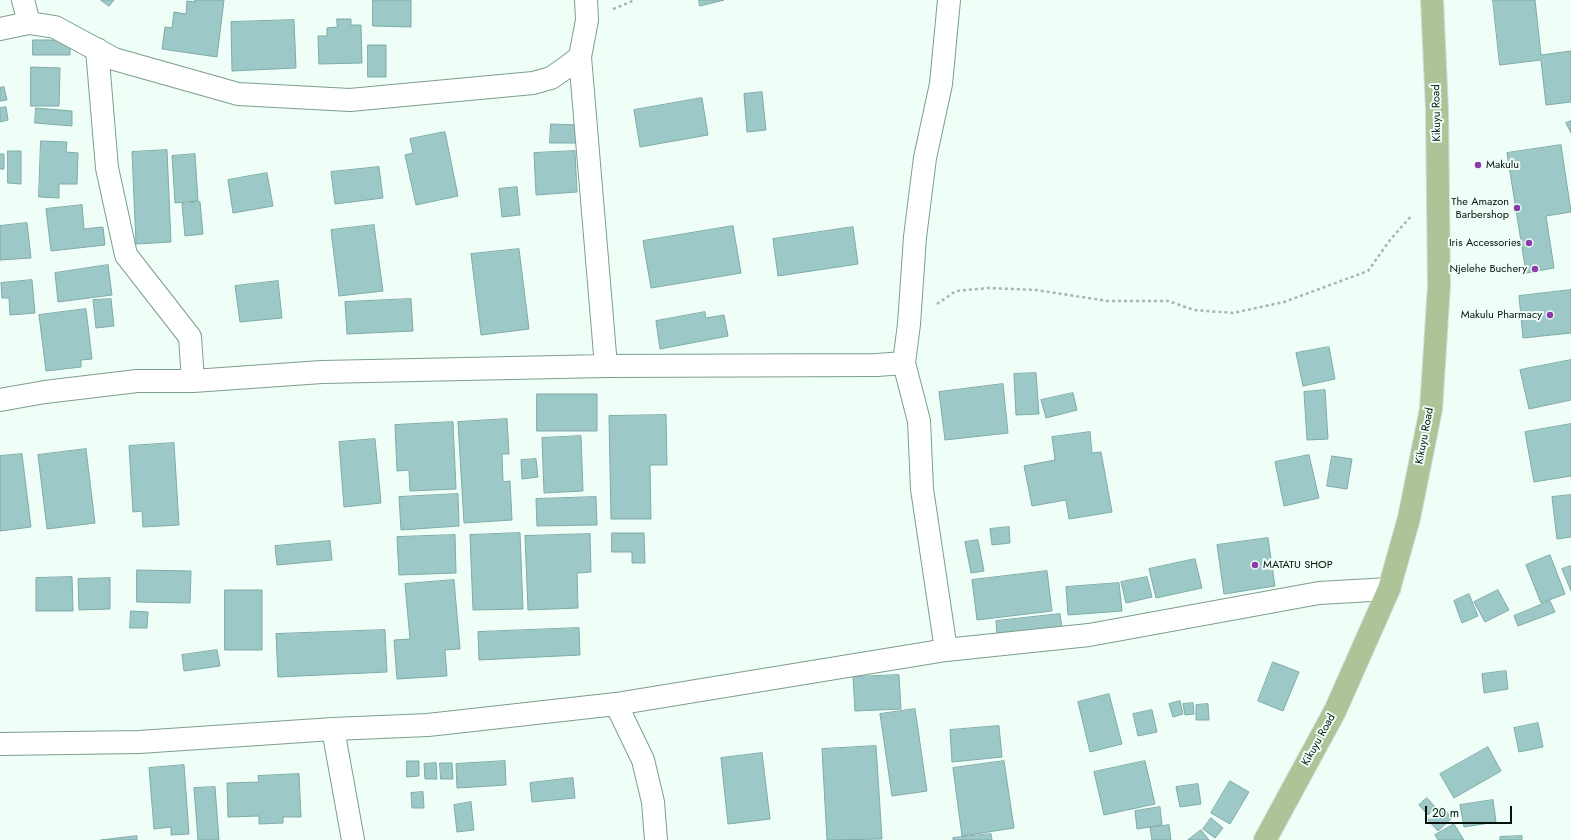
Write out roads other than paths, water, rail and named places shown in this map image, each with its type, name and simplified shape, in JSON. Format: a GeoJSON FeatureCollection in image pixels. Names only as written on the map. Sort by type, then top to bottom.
{"type":"FeatureCollection","features":[{"type":"Feature","properties":{"kind":"main road","name":"Kikuyu Road"},"geometry":{"type":"LineString","coordinates":[[1265,840],[1335,711],[1389,589],[1409,518],[1432,410],[1439,286],[1437,110],[1432,0]]}},
{"type":"Feature","properties":{"kind":"street"},"geometry":{"type":"LineString","coordinates":[[24,0],[29,22]]}},
{"type":"Feature","properties":{"kind":"street"},"geometry":{"type":"LineString","coordinates":[[586,0],[587,20],[580,56],[606,366]]}},
{"type":"Feature","properties":{"kind":"street"},"geometry":{"type":"LineString","coordinates":[[946,650],[922,489],[919,421],[904,363],[909,324],[915,237],[925,158],[941,84],[949,0]]}},
{"type":"Feature","properties":{"kind":"street"},"geometry":{"type":"LineString","coordinates":[[0,29],[29,22],[55,27],[114,59],[238,94],[350,100],[533,83],[551,78],[580,56]]}},
{"type":"Feature","properties":{"kind":"street"},"geometry":{"type":"LineString","coordinates":[[97,49],[107,168],[126,255],[190,338],[193,381]]}},
{"type":"Feature","properties":{"kind":"street"},"geometry":{"type":"LineString","coordinates":[[0,400],[45,392],[137,381],[193,381],[338,372],[606,366],[877,365],[904,363]]}},
{"type":"Feature","properties":{"kind":"street"},"geometry":{"type":"LineString","coordinates":[[0,744],[139,742],[334,729],[428,725],[616,704],[946,650],[1089,635],[1319,593],[1389,589]]}},
{"type":"Feature","properties":{"kind":"street"},"geometry":{"type":"LineString","coordinates":[[616,704],[643,760],[653,802],[656,840]]}},
{"type":"Feature","properties":{"kind":"street"},"geometry":{"type":"LineString","coordinates":[[334,729],[353,840]]}},
{"type":"Feature","properties":{"kind":"place","name":"Makulu"},"geometry":{"type":"Point","coordinates":[1478,165]}},
{"type":"Feature","properties":{"kind":"place","name":"The Amazon Barbershop"},"geometry":{"type":"Point","coordinates":[1517,208]}},
{"type":"Feature","properties":{"kind":"place","name":"Iris Accessories"},"geometry":{"type":"Point","coordinates":[1529,243]}},
{"type":"Feature","properties":{"kind":"place","name":"Njelehe Buchery"},"geometry":{"type":"Point","coordinates":[1535,269]}},
{"type":"Feature","properties":{"kind":"place","name":"Makulu Pharmacy"},"geometry":{"type":"Point","coordinates":[1550,315]}},
{"type":"Feature","properties":{"kind":"place","name":"MATATU SHOP"},"geometry":{"type":"Point","coordinates":[1255,565]}}]}
